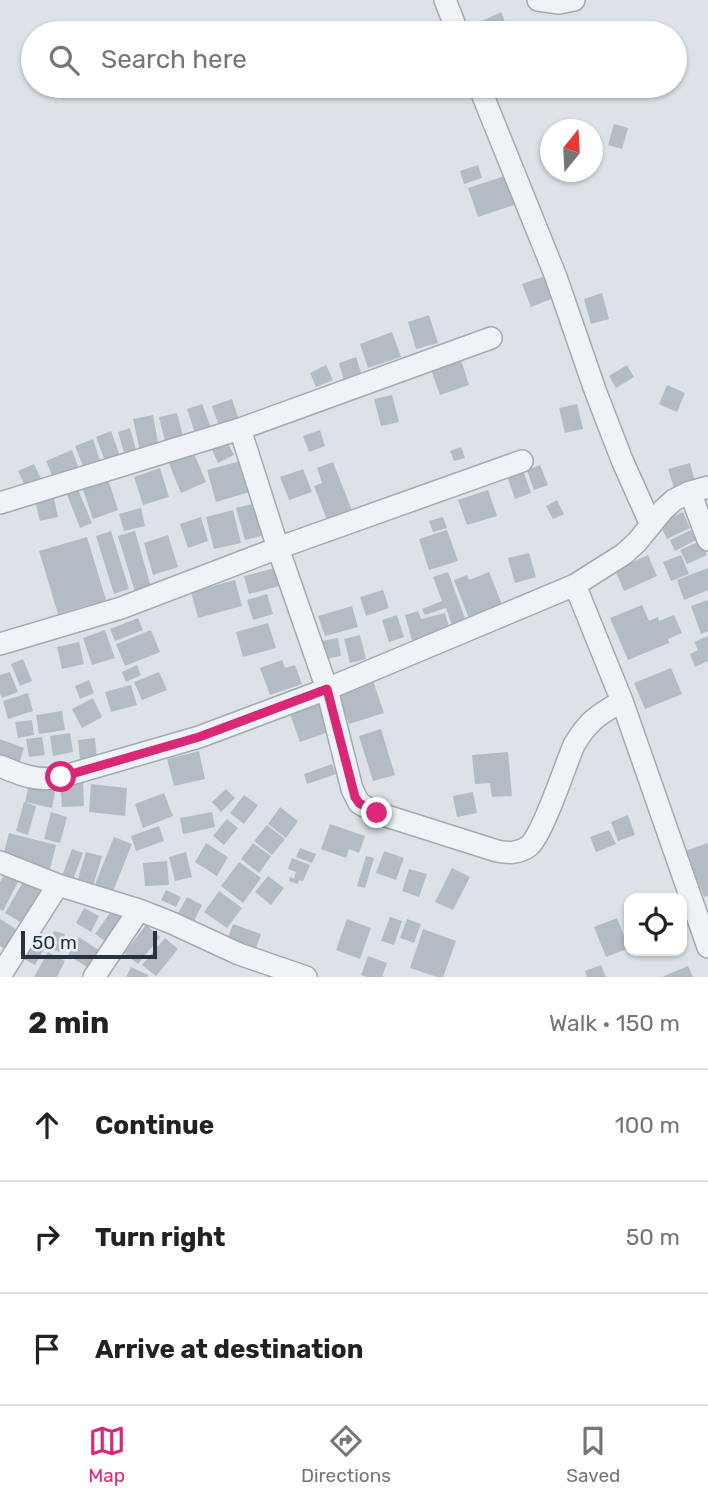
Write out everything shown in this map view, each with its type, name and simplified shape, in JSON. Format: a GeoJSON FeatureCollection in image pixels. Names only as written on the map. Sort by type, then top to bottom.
{"type":"FeatureCollection","features":[{"type":"Feature","properties":{"kind":"street"},"geometry":{"type":"LineString","coordinates":[[444,0],[453,21]]}},
{"type":"Feature","properties":{"kind":"street"},"geometry":{"type":"LineString","coordinates":[[538,0],[559,3],[575,0]]}},
{"type":"Feature","properties":{"kind":"street"},"geometry":{"type":"LineString","coordinates":[[484,98],[556,277],[622,460],[651,525]]}},
{"type":"Feature","properties":{"kind":"street"},"geometry":{"type":"LineString","coordinates":[[0,503],[240,429],[491,338]]}},
{"type":"Feature","properties":{"kind":"street"},"geometry":{"type":"LineString","coordinates":[[240,429],[327,689],[352,789],[359,803],[377,813],[497,851],[517,852],[527,848],[540,832],[574,745],[582,732],[598,715],[622,701]]}},
{"type":"Feature","properties":{"kind":"street"},"geometry":{"type":"LineString","coordinates":[[0,644],[121,608],[278,548],[522,461]]}},
{"type":"Feature","properties":{"kind":"street"},"geometry":{"type":"LineString","coordinates":[[0,766],[33,778],[61,777],[199,737],[327,689],[575,585],[624,554],[674,500],[699,489],[708,540]]}},
{"type":"Feature","properties":{"kind":"street"},"geometry":{"type":"LineString","coordinates":[[575,585],[622,701],[708,947]]}},
{"type":"Feature","properties":{"kind":"street"},"geometry":{"type":"LineString","coordinates":[[0,862],[58,885],[139,910],[239,954],[306,977]]}},
{"type":"Feature","properties":{"kind":"street"},"geometry":{"type":"LineString","coordinates":[[0,976],[58,885]]}},
{"type":"Feature","properties":{"kind":"street"},"geometry":{"type":"LineString","coordinates":[[94,977],[139,910]]}},
{"type":"Feature","properties":{"kind":"building"},"geometry":{"type":"Polygon","coordinates":[[[501,12],[505,21],[482,21],[501,12]]]}},
{"type":"Feature","properties":{"kind":"building"},"geometry":{"type":"Polygon","coordinates":[[[614,124],[628,128],[622,149],[608,145],[614,124]]]}},
{"type":"Feature","properties":{"kind":"building"},"geometry":{"type":"Polygon","coordinates":[[[478,165],[482,178],[464,184],[460,171],[478,165]]]}},
{"type":"Feature","properties":{"kind":"building"},"geometry":{"type":"Polygon","coordinates":[[[505,176],[514,205],[478,217],[468,188],[505,176]]]}},
{"type":"Feature","properties":{"kind":"building"},"geometry":{"type":"Polygon","coordinates":[[[548,275],[556,297],[531,307],[522,284],[548,275]]]}},
{"type":"Feature","properties":{"kind":"building"},"geometry":{"type":"Polygon","coordinates":[[[602,293],[609,319],[591,324],[584,299],[602,293]]]}},
{"type":"Feature","properties":{"kind":"building"},"geometry":{"type":"Polygon","coordinates":[[[429,315],[438,343],[416,349],[408,322],[429,315]]]}},
{"type":"Feature","properties":{"kind":"building"},"geometry":{"type":"Polygon","coordinates":[[[392,332],[401,357],[368,368],[360,344],[392,332]]]}},
{"type":"Feature","properties":{"kind":"building"},"geometry":{"type":"Polygon","coordinates":[[[356,357],[362,376],[344,381],[339,363],[356,357]]]}},
{"type":"Feature","properties":{"kind":"building"},"geometry":{"type":"Polygon","coordinates":[[[460,357],[469,385],[440,395],[430,367],[460,357]]]}},
{"type":"Feature","properties":{"kind":"building"},"geometry":{"type":"Polygon","coordinates":[[[326,365],[333,380],[316,387],[310,373],[326,365]]]}},
{"type":"Feature","properties":{"kind":"building"},"geometry":{"type":"Polygon","coordinates":[[[627,365],[634,377],[616,388],[609,376],[627,365]]]}},
{"type":"Feature","properties":{"kind":"building"},"geometry":{"type":"Polygon","coordinates":[[[667,385],[685,393],[677,412],[659,404],[667,385]]]}},
{"type":"Feature","properties":{"kind":"building"},"geometry":{"type":"Polygon","coordinates":[[[392,395],[399,422],[381,426],[374,399],[392,395]]]}},
{"type":"Feature","properties":{"kind":"building"},"geometry":{"type":"Polygon","coordinates":[[[232,399],[241,426],[221,432],[212,406],[232,399]]]}},
{"type":"Feature","properties":{"kind":"building"},"geometry":{"type":"Polygon","coordinates":[[[202,404],[212,430],[196,436],[187,409],[202,404]]]}},
{"type":"Feature","properties":{"kind":"building"},"geometry":{"type":"Polygon","coordinates":[[[577,404],[583,429],[565,433],[559,408],[577,404]]]}},
{"type":"Feature","properties":{"kind":"building"},"geometry":{"type":"Polygon","coordinates":[[[177,413],[184,440],[166,445],[159,417],[177,413]]]}},
{"type":"Feature","properties":{"kind":"building"},"geometry":{"type":"Polygon","coordinates":[[[153,415],[159,448],[140,451],[133,419],[153,415]]]}},
{"type":"Feature","properties":{"kind":"building"},"geometry":{"type":"Polygon","coordinates":[[[130,428],[137,453],[125,456],[118,432],[130,428]]]}},
{"type":"Feature","properties":{"kind":"building"},"geometry":{"type":"Polygon","coordinates":[[[320,430],[325,446],[309,452],[303,436],[320,430]]]}},
{"type":"Feature","properties":{"kind":"building"},"geometry":{"type":"Polygon","coordinates":[[[111,431],[120,456],[105,461],[96,437],[111,431]]]}},
{"type":"Feature","properties":{"kind":"building"},"geometry":{"type":"Polygon","coordinates":[[[93,439],[101,463],[84,469],[75,446],[93,439]]]}},
{"type":"Feature","properties":{"kind":"building"},"geometry":{"type":"Polygon","coordinates":[[[227,442],[234,455],[218,463],[212,450],[227,442]]]}},
{"type":"Feature","properties":{"kind":"building"},"geometry":{"type":"Polygon","coordinates":[[[461,447],[465,458],[454,461],[450,451],[461,447]]]}},
{"type":"Feature","properties":{"kind":"building"},"geometry":{"type":"Polygon","coordinates":[[[72,450],[79,469],[54,480],[46,461],[72,450]]]}},
{"type":"Feature","properties":{"kind":"building"},"geometry":{"type":"Polygon","coordinates":[[[193,451],[206,482],[181,493],[168,461],[193,451]]]}},
{"type":"Feature","properties":{"kind":"building"},"geometry":{"type":"Polygon","coordinates":[[[244,460],[253,491],[216,502],[207,470],[244,460]]]}},
{"type":"Feature","properties":{"kind":"building"},"geometry":{"type":"Polygon","coordinates":[[[333,462],[353,513],[328,523],[314,486],[322,483],[317,468],[333,462]]]}},
{"type":"Feature","properties":{"kind":"building"},"geometry":{"type":"Polygon","coordinates":[[[690,463],[695,482],[674,488],[668,469],[690,463]]]}},
{"type":"Feature","properties":{"kind":"building"},"geometry":{"type":"Polygon","coordinates":[[[34,464],[43,483],[27,490],[18,471],[34,464]]]}},
{"type":"Feature","properties":{"kind":"building"},"geometry":{"type":"Polygon","coordinates":[[[540,465],[548,485],[534,490],[527,470],[540,465]]]}},
{"type":"Feature","properties":{"kind":"building"},"geometry":{"type":"Polygon","coordinates":[[[522,467],[531,493],[515,499],[506,473],[522,467]]]}},
{"type":"Feature","properties":{"kind":"building"},"geometry":{"type":"Polygon","coordinates":[[[160,468],[169,497],[143,505],[134,477],[160,468]]]}},
{"type":"Feature","properties":{"kind":"building"},"geometry":{"type":"Polygon","coordinates":[[[303,469],[312,492],[289,500],[280,477],[303,469]]]}},
{"type":"Feature","properties":{"kind":"building"},"geometry":{"type":"Polygon","coordinates":[[[108,479],[118,510],[93,519],[82,487],[108,479]]]}},
{"type":"Feature","properties":{"kind":"building"},"geometry":{"type":"Polygon","coordinates":[[[77,487],[92,523],[80,528],[66,492],[77,487]]]}},
{"type":"Feature","properties":{"kind":"building"},"geometry":{"type":"Polygon","coordinates":[[[488,490],[497,516],[467,525],[458,500],[488,490]]]}},
{"type":"Feature","properties":{"kind":"building"},"geometry":{"type":"Polygon","coordinates":[[[53,493],[58,517],[40,521],[34,497],[53,493]]]}},
{"type":"Feature","properties":{"kind":"building"},"geometry":{"type":"Polygon","coordinates":[[[557,500],[564,514],[553,519],[546,506],[557,500]]]}},
{"type":"Feature","properties":{"kind":"building"},"geometry":{"type":"Polygon","coordinates":[[[256,503],[265,535],[245,540],[236,508],[256,503]]]}},
{"type":"Feature","properties":{"kind":"building"},"geometry":{"type":"Polygon","coordinates":[[[141,508],[145,526],[124,531],[119,514],[141,508]]]}},
{"type":"Feature","properties":{"kind":"building"},"geometry":{"type":"Polygon","coordinates":[[[233,510],[241,543],[214,549],[206,517],[233,510]]]}},
{"type":"Feature","properties":{"kind":"building"},"geometry":{"type":"Polygon","coordinates":[[[683,512],[690,528],[667,539],[659,523],[683,512]]]}},
{"type":"Feature","properties":{"kind":"building"},"geometry":{"type":"Polygon","coordinates":[[[201,517],[208,541],[188,548],[180,524],[201,517]]]}},
{"type":"Feature","properties":{"kind":"building"},"geometry":{"type":"Polygon","coordinates":[[[443,517],[447,528],[433,532],[429,521],[443,517]]]}},
{"type":"Feature","properties":{"kind":"building"},"geometry":{"type":"Polygon","coordinates":[[[447,530],[458,561],[429,570],[419,539],[447,530]]]}},
{"type":"Feature","properties":{"kind":"building"},"geometry":{"type":"Polygon","coordinates":[[[691,530],[696,540],[675,551],[670,540],[691,530]]]}},
{"type":"Feature","properties":{"kind":"building"},"geometry":{"type":"Polygon","coordinates":[[[111,531],[129,589],[114,594],[96,536],[111,531]]]}},
{"type":"Feature","properties":{"kind":"building"},"geometry":{"type":"Polygon","coordinates":[[[135,531],[151,587],[135,592],[118,536],[135,531]]]}},
{"type":"Feature","properties":{"kind":"building"},"geometry":{"type":"Polygon","coordinates":[[[168,535],[178,567],[153,575],[144,543],[168,535]]]}},
{"type":"Feature","properties":{"kind":"building"},"geometry":{"type":"Polygon","coordinates":[[[87,537],[106,600],[58,614],[39,551],[87,537]]]}},
{"type":"Feature","properties":{"kind":"building"},"geometry":{"type":"Polygon","coordinates":[[[700,541],[707,555],[687,564],[680,550],[700,541]]]}},
{"type":"Feature","properties":{"kind":"building"},"geometry":{"type":"Polygon","coordinates":[[[529,553],[536,577],[515,583],[508,558],[529,553]]]}},
{"type":"Feature","properties":{"kind":"building"},"geometry":{"type":"Polygon","coordinates":[[[648,555],[657,576],[624,591],[615,570],[648,555]]]}},
{"type":"Feature","properties":{"kind":"building"},"geometry":{"type":"Polygon","coordinates":[[[681,555],[689,574],[671,581],[663,562],[681,555]]]}},
{"type":"Feature","properties":{"kind":"building"},"geometry":{"type":"Polygon","coordinates":[[[275,568],[280,586],[249,594],[244,576],[275,568]]]}},
{"type":"Feature","properties":{"kind":"building"},"geometry":{"type":"Polygon","coordinates":[[[708,568],[708,590],[684,600],[677,580],[708,568]]]}},
{"type":"Feature","properties":{"kind":"building"},"geometry":{"type":"Polygon","coordinates":[[[448,572],[466,621],[452,626],[446,608],[425,615],[422,609],[442,601],[433,577],[448,572]]]}},
{"type":"Feature","properties":{"kind":"building"},"geometry":{"type":"Polygon","coordinates":[[[489,572],[503,607],[470,621],[454,580],[467,575],[469,580],[489,572]]]}},
{"type":"Feature","properties":{"kind":"building"},"geometry":{"type":"Polygon","coordinates":[[[235,580],[242,606],[198,618],[191,592],[235,580]]]}},
{"type":"Feature","properties":{"kind":"building"},"geometry":{"type":"Polygon","coordinates":[[[383,590],[389,608],[366,616],[360,597],[383,590]]]}},
{"type":"Feature","properties":{"kind":"building"},"geometry":{"type":"Polygon","coordinates":[[[267,594],[273,614],[253,620],[247,600],[267,594]]]}},
{"type":"Feature","properties":{"kind":"building"},"geometry":{"type":"Polygon","coordinates":[[[708,600],[708,631],[701,634],[691,606],[708,600]]]}},
{"type":"Feature","properties":{"kind":"building"},"geometry":{"type":"Polygon","coordinates":[[[642,605],[649,621],[658,617],[659,621],[674,615],[682,633],[668,639],[669,643],[628,660],[610,618],[642,605]]]}},
{"type":"Feature","properties":{"kind":"building"},"geometry":{"type":"Polygon","coordinates":[[[352,606],[358,627],[325,636],[318,616],[352,606]]]}},
{"type":"Feature","properties":{"kind":"building"},"geometry":{"type":"Polygon","coordinates":[[[418,611],[421,619],[445,613],[451,634],[413,644],[405,615],[418,611]]]}},
{"type":"Feature","properties":{"kind":"building"},"geometry":{"type":"Polygon","coordinates":[[[397,615],[404,637],[389,642],[382,620],[397,615]]]}},
{"type":"Feature","properties":{"kind":"building"},"geometry":{"type":"Polygon","coordinates":[[[138,618],[143,630],[115,641],[110,629],[138,618]]]}},
{"type":"Feature","properties":{"kind":"building"},"geometry":{"type":"Polygon","coordinates":[[[268,623],[276,648],[243,657],[236,632],[268,623]]]}},
{"type":"Feature","properties":{"kind":"building"},"geometry":{"type":"Polygon","coordinates":[[[105,630],[115,658],[92,665],[83,638],[105,630]]]}},
{"type":"Feature","properties":{"kind":"building"},"geometry":{"type":"Polygon","coordinates":[[[151,630],[160,652],[125,666],[116,644],[151,630]]]}},
{"type":"Feature","properties":{"kind":"building"},"geometry":{"type":"Polygon","coordinates":[[[360,635],[366,659],[350,663],[344,639],[360,635]]]}},
{"type":"Feature","properties":{"kind":"building"},"geometry":{"type":"Polygon","coordinates":[[[708,636],[708,661],[695,667],[690,654],[698,650],[694,642],[708,636]]]}},
{"type":"Feature","properties":{"kind":"building"},"geometry":{"type":"Polygon","coordinates":[[[338,638],[341,656],[325,659],[322,641],[338,638]]]}},
{"type":"Feature","properties":{"kind":"building"},"geometry":{"type":"Polygon","coordinates":[[[79,642],[84,664],[62,669],[57,647],[79,642]]]}},
{"type":"Feature","properties":{"kind":"building"},"geometry":{"type":"Polygon","coordinates":[[[23,659],[32,681],[20,686],[11,664],[23,659]]]}},
{"type":"Feature","properties":{"kind":"building"},"geometry":{"type":"Polygon","coordinates":[[[282,660],[285,668],[295,665],[302,684],[270,695],[260,668],[282,660]]]}},
{"type":"Feature","properties":{"kind":"building"},"geometry":{"type":"Polygon","coordinates":[[[137,665],[141,675],[126,682],[122,672],[137,665]]]}},
{"type":"Feature","properties":{"kind":"building"},"geometry":{"type":"Polygon","coordinates":[[[671,668],[682,694],[645,709],[634,683],[671,668]]]}},
{"type":"Feature","properties":{"kind":"building"},"geometry":{"type":"Polygon","coordinates":[[[10,672],[18,692],[2,698],[0,675],[10,672]]]}},
{"type":"Feature","properties":{"kind":"building"},"geometry":{"type":"Polygon","coordinates":[[[159,672],[167,690],[142,700],[134,682],[159,672]]]}},
{"type":"Feature","properties":{"kind":"building"},"geometry":{"type":"Polygon","coordinates":[[[89,680],[94,693],[80,699],[75,686],[89,680]]]}},
{"type":"Feature","properties":{"kind":"building"},"geometry":{"type":"Polygon","coordinates":[[[373,681],[384,713],[349,724],[338,693],[373,681]]]}},
{"type":"Feature","properties":{"kind":"building"},"geometry":{"type":"Polygon","coordinates":[[[131,685],[137,705],[111,712],[105,692],[131,685]]]}},
{"type":"Feature","properties":{"kind":"building"},"geometry":{"type":"Polygon","coordinates":[[[28,693],[33,711],[8,719],[3,701],[28,693]]]}},
{"type":"Feature","properties":{"kind":"building"},"geometry":{"type":"Polygon","coordinates":[[[93,698],[102,717],[82,728],[72,709],[93,698]]]}},
{"type":"Feature","properties":{"kind":"building"},"geometry":{"type":"Polygon","coordinates":[[[326,702],[329,732],[300,742],[290,714],[326,702]]]}},
{"type":"Feature","properties":{"kind":"building"},"geometry":{"type":"Polygon","coordinates":[[[62,711],[65,730],[39,734],[36,715],[62,711]]]}},
{"type":"Feature","properties":{"kind":"building"},"geometry":{"type":"Polygon","coordinates":[[[32,720],[34,735],[18,738],[15,722],[32,720]]]}},
{"type":"Feature","properties":{"kind":"building"},"geometry":{"type":"Polygon","coordinates":[[[381,729],[395,775],[373,781],[359,736],[381,729]]]}},
{"type":"Feature","properties":{"kind":"building"},"geometry":{"type":"Polygon","coordinates":[[[70,733],[73,752],[53,756],[50,736],[70,733]]]}},
{"type":"Feature","properties":{"kind":"building"},"geometry":{"type":"Polygon","coordinates":[[[42,737],[45,755],[29,757],[26,739],[42,737]]]}},
{"type":"Feature","properties":{"kind":"building"},"geometry":{"type":"Polygon","coordinates":[[[95,738],[97,758],[80,760],[78,740],[95,738]]]}},
{"type":"Feature","properties":{"kind":"building"},"geometry":{"type":"Polygon","coordinates":[[[0,739],[24,748],[18,768],[0,761],[0,739]]]}},
{"type":"Feature","properties":{"kind":"building"},"geometry":{"type":"Polygon","coordinates":[[[199,751],[205,779],[174,786],[167,759],[199,751]]]}},
{"type":"Feature","properties":{"kind":"building"},"geometry":{"type":"Polygon","coordinates":[[[508,752],[512,796],[492,797],[490,783],[475,784],[472,755],[508,752]]]}},
{"type":"Feature","properties":{"kind":"building"},"geometry":{"type":"Polygon","coordinates":[[[332,764],[336,774],[307,784],[304,774],[332,764]]]}},
{"type":"Feature","properties":{"kind":"building"},"geometry":{"type":"Polygon","coordinates":[[[30,780],[56,786],[52,808],[25,802],[30,780]]]}},
{"type":"Feature","properties":{"kind":"building"},"geometry":{"type":"Polygon","coordinates":[[[83,780],[84,806],[62,807],[60,781],[83,780]]]}},
{"type":"Feature","properties":{"kind":"building"},"geometry":{"type":"Polygon","coordinates":[[[91,784],[127,788],[125,816],[89,812],[91,784]]]}},
{"type":"Feature","properties":{"kind":"building"},"geometry":{"type":"Polygon","coordinates":[[[226,789],[235,798],[221,812],[212,802],[226,789]]]}},
{"type":"Feature","properties":{"kind":"building"},"geometry":{"type":"Polygon","coordinates":[[[473,792],[477,813],[457,817],[453,796],[473,792]]]}},
{"type":"Feature","properties":{"kind":"building"},"geometry":{"type":"Polygon","coordinates":[[[164,793],[173,816],[143,828],[135,804],[164,793]]]}},
{"type":"Feature","properties":{"kind":"building"},"geometry":{"type":"Polygon","coordinates":[[[244,795],[258,805],[244,824],[230,813],[244,795]]]}},
{"type":"Feature","properties":{"kind":"building"},"geometry":{"type":"Polygon","coordinates":[[[24,802],[36,806],[28,835],[16,831],[24,802]]]}},
{"type":"Feature","properties":{"kind":"building"},"geometry":{"type":"Polygon","coordinates":[[[280,807],[298,821],[286,838],[268,824],[280,807]]]}},
{"type":"Feature","properties":{"kind":"building"},"geometry":{"type":"Polygon","coordinates":[[[51,812],[67,817],[60,843],[44,839],[51,812]]]}},
{"type":"Feature","properties":{"kind":"building"},"geometry":{"type":"Polygon","coordinates":[[[212,812],[215,827],[183,834],[180,818],[212,812]]]}},
{"type":"Feature","properties":{"kind":"building"},"geometry":{"type":"Polygon","coordinates":[[[628,815],[635,835],[618,841],[611,822],[628,815]]]}},
{"type":"Feature","properties":{"kind":"building"},"geometry":{"type":"Polygon","coordinates":[[[227,819],[238,828],[224,845],[213,836],[227,819]]]}},
{"type":"Feature","properties":{"kind":"building"},"geometry":{"type":"Polygon","coordinates":[[[330,824],[365,836],[359,853],[349,849],[346,858],[321,849],[330,824]]]}},
{"type":"Feature","properties":{"kind":"building"},"geometry":{"type":"Polygon","coordinates":[[[267,825],[285,839],[272,855],[254,841],[267,825]]]}},
{"type":"Feature","properties":{"kind":"building"},"geometry":{"type":"Polygon","coordinates":[[[159,826],[164,841],[136,851],[131,836],[159,826]]]}},
{"type":"Feature","properties":{"kind":"building"},"geometry":{"type":"Polygon","coordinates":[[[609,830],[616,844],[596,852],[590,837],[609,830]]]}},
{"type":"Feature","properties":{"kind":"building"},"geometry":{"type":"Polygon","coordinates":[[[9,833],[56,845],[50,869],[3,856],[9,833]]]}},
{"type":"Feature","properties":{"kind":"building"},"geometry":{"type":"Polygon","coordinates":[[[114,837],[132,844],[110,899],[92,892],[114,837]]]}},
{"type":"Feature","properties":{"kind":"building"},"geometry":{"type":"Polygon","coordinates":[[[206,843],[228,857],[217,876],[195,862],[206,843]]]}},
{"type":"Feature","properties":{"kind":"building"},"geometry":{"type":"Polygon","coordinates":[[[253,843],[271,856],[259,873],[241,859],[253,843]]]}},
{"type":"Feature","properties":{"kind":"building"},"geometry":{"type":"Polygon","coordinates":[[[708,843],[708,896],[704,897],[685,851],[708,843]]]}},
{"type":"Feature","properties":{"kind":"building"},"geometry":{"type":"Polygon","coordinates":[[[300,848],[316,854],[312,863],[296,857],[300,848]]]}},
{"type":"Feature","properties":{"kind":"building"},"geometry":{"type":"Polygon","coordinates":[[[72,849],[83,853],[71,885],[60,881],[72,849]]]}},
{"type":"Feature","properties":{"kind":"building"},"geometry":{"type":"Polygon","coordinates":[[[384,851],[404,858],[396,880],[376,873],[384,851]]]}},
{"type":"Feature","properties":{"kind":"building"},"geometry":{"type":"Polygon","coordinates":[[[86,852],[102,856],[93,886],[77,882],[86,852]]]}},
{"type":"Feature","properties":{"kind":"building"},"geometry":{"type":"Polygon","coordinates":[[[186,852],[192,877],[175,881],[169,857],[186,852]]]}},
{"type":"Feature","properties":{"kind":"building"},"geometry":{"type":"Polygon","coordinates":[[[366,856],[374,858],[365,888],[357,886],[366,856]]]}},
{"type":"Feature","properties":{"kind":"building"},"geometry":{"type":"Polygon","coordinates":[[[292,858],[310,865],[303,881],[299,880],[298,884],[289,881],[290,877],[294,879],[296,872],[288,869],[292,858]]]}},
{"type":"Feature","properties":{"kind":"building"},"geometry":{"type":"Polygon","coordinates":[[[167,861],[169,885],[145,886],[143,863],[167,861]]]}},
{"type":"Feature","properties":{"kind":"building"},"geometry":{"type":"Polygon","coordinates":[[[239,862],[261,878],[243,903],[221,886],[239,862]]]}},
{"type":"Feature","properties":{"kind":"building"},"geometry":{"type":"Polygon","coordinates":[[[452,868],[470,877],[453,910],[435,902],[452,868]]]}},
{"type":"Feature","properties":{"kind":"building"},"geometry":{"type":"Polygon","coordinates":[[[409,869],[427,874],[419,897],[402,891],[409,869]]]}},
{"type":"Feature","properties":{"kind":"building"},"geometry":{"type":"Polygon","coordinates":[[[5,873],[19,880],[3,911],[0,909],[0,882],[5,873]]]}},
{"type":"Feature","properties":{"kind":"building"},"geometry":{"type":"Polygon","coordinates":[[[268,876],[284,888],[271,905],[255,892],[268,876]]]}},
{"type":"Feature","properties":{"kind":"building"},"geometry":{"type":"Polygon","coordinates":[[[23,882],[45,894],[27,926],[5,913],[23,882]]]}},
{"type":"Feature","properties":{"kind":"building"},"geometry":{"type":"Polygon","coordinates":[[[166,890],[181,897],[176,907],[161,900],[166,890]]]}},
{"type":"Feature","properties":{"kind":"building"},"geometry":{"type":"Polygon","coordinates":[[[219,891],[242,908],[227,928],[204,912],[219,891]]]}},
{"type":"Feature","properties":{"kind":"building"},"geometry":{"type":"Polygon","coordinates":[[[187,897],[202,905],[193,923],[177,915],[187,897]]]}},
{"type":"Feature","properties":{"kind":"building"},"geometry":{"type":"Polygon","coordinates":[[[84,908],[99,916],[91,932],[76,923],[84,908]]]}},
{"type":"Feature","properties":{"kind":"building"},"geometry":{"type":"Polygon","coordinates":[[[112,910],[126,920],[109,944],[95,934],[112,910]]]}},
{"type":"Feature","properties":{"kind":"building"},"geometry":{"type":"Polygon","coordinates":[[[390,917],[402,921],[394,945],[381,941],[390,917]]]}},
{"type":"Feature","properties":{"kind":"building"},"geometry":{"type":"Polygon","coordinates":[[[617,918],[624,936],[624,950],[606,957],[594,927],[617,918]]]}},
{"type":"Feature","properties":{"kind":"building"},"geometry":{"type":"Polygon","coordinates":[[[0,919],[21,932],[9,951],[0,946],[0,919]]]}},
{"type":"Feature","properties":{"kind":"building"},"geometry":{"type":"Polygon","coordinates":[[[347,919],[371,928],[360,959],[336,950],[347,919]]]}},
{"type":"Feature","properties":{"kind":"building"},"geometry":{"type":"Polygon","coordinates":[[[407,919],[421,924],[414,943],[400,938],[407,919]]]}},
{"type":"Feature","properties":{"kind":"building"},"geometry":{"type":"Polygon","coordinates":[[[233,924],[261,934],[256,948],[228,938],[233,924]]]}},
{"type":"Feature","properties":{"kind":"building"},"geometry":{"type":"Polygon","coordinates":[[[146,925],[160,937],[138,964],[124,953],[146,925]]]}},
{"type":"Feature","properties":{"kind":"building"},"geometry":{"type":"Polygon","coordinates":[[[423,929],[456,941],[443,977],[410,968],[423,929]]]}},
{"type":"Feature","properties":{"kind":"building"},"geometry":{"type":"Polygon","coordinates":[[[54,931],[65,934],[60,952],[49,948],[54,931]]]}},
{"type":"Feature","properties":{"kind":"building"},"geometry":{"type":"Polygon","coordinates":[[[36,936],[48,942],[35,965],[24,959],[36,936]]]}},
{"type":"Feature","properties":{"kind":"building"},"geometry":{"type":"Polygon","coordinates":[[[79,937],[103,953],[92,970],[68,955],[79,937]]]}},
{"type":"Feature","properties":{"kind":"building"},"geometry":{"type":"Polygon","coordinates":[[[165,938],[178,949],[156,976],[142,965],[165,938]]]}},
{"type":"Feature","properties":{"kind":"building"},"geometry":{"type":"Polygon","coordinates":[[[48,952],[65,961],[57,977],[34,977],[48,952]]]}},
{"type":"Feature","properties":{"kind":"building"},"geometry":{"type":"Polygon","coordinates":[[[368,956],[387,963],[382,977],[361,975],[368,956]]]}},
{"type":"Feature","properties":{"kind":"building"},"geometry":{"type":"Polygon","coordinates":[[[601,965],[606,977],[587,977],[585,971],[601,965]]]}},
{"type":"Feature","properties":{"kind":"building"},"geometry":{"type":"Polygon","coordinates":[[[688,966],[693,977],[662,977],[688,966]]]}},
{"type":"Feature","properties":{"kind":"building"},"geometry":{"type":"Polygon","coordinates":[[[131,967],[148,975],[147,977],[126,977],[131,967]]]}},
{"type":"Feature","properties":{"kind":"route"},"geometry":{"type":"LineString","coordinates":[[61,777],[199,737],[327,689],[355,797],[359,803],[377,813]]}}]}
